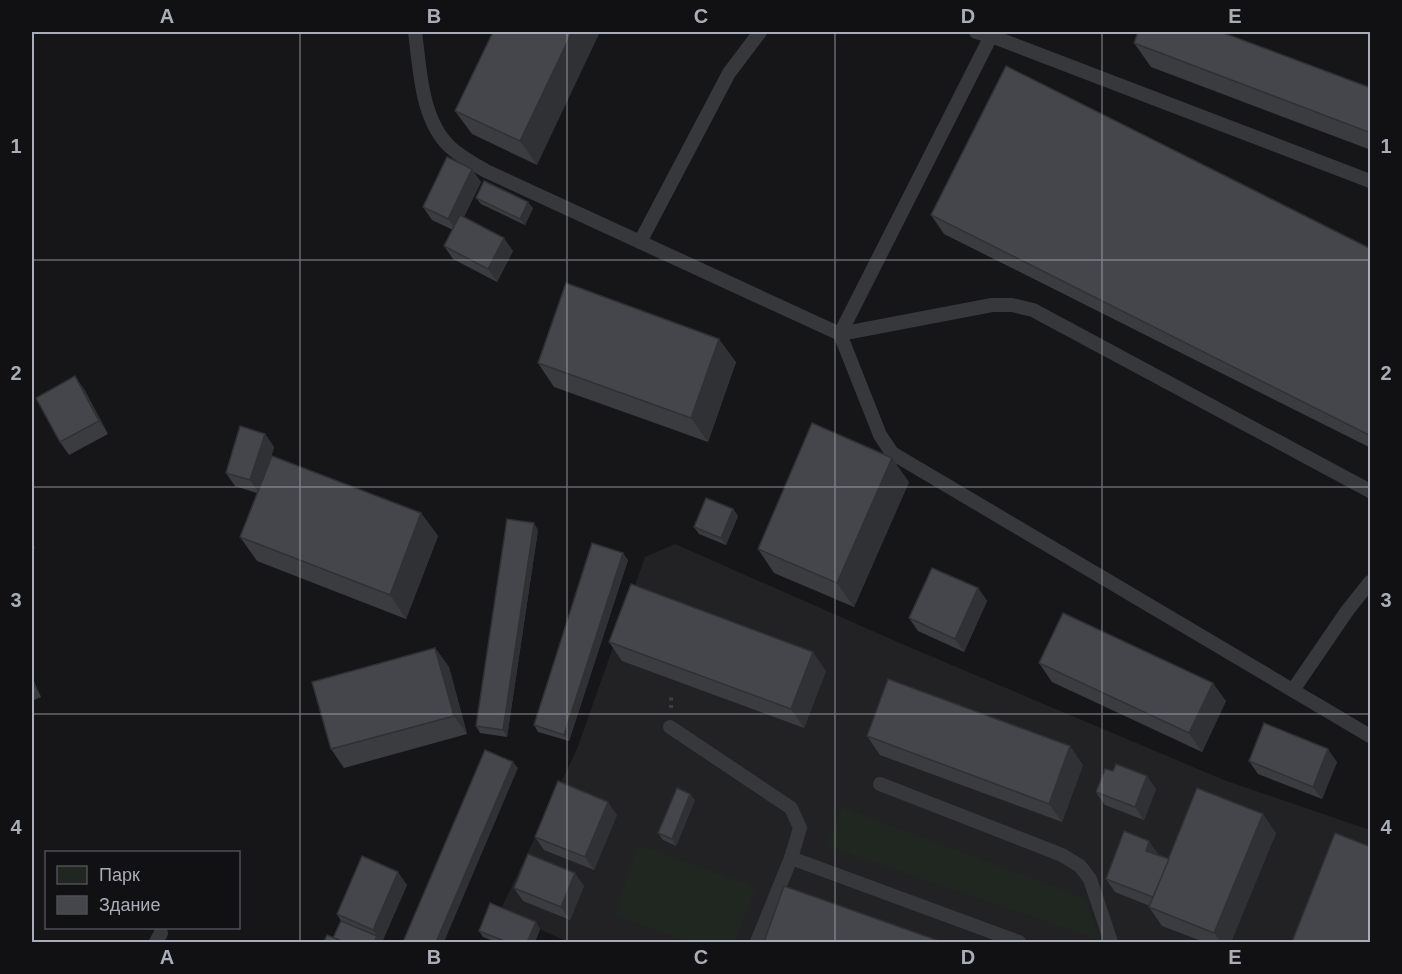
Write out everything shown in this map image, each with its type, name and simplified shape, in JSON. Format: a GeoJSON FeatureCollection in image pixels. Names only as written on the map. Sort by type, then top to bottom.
{"type":"FeatureCollection","features":[{"type":"Feature","properties":{"kind":"lane"},"geometry":{"type":"LineString","coordinates":[[415,32],[429,113],[437,131],[450,147],[486,171],[840,334],[992,304],[1012,304],[1033,310],[1371,491]]}},
{"type":"Feature","properties":{"kind":"lane"},"geometry":{"type":"LineString","coordinates":[[640,242],[729,73],[760,32]]}},
{"type":"Feature","properties":{"kind":"lane"},"geometry":{"type":"LineString","coordinates":[[976,32],[1371,181]]}},
{"type":"Feature","properties":{"kind":"lane"},"geometry":{"type":"LineString","coordinates":[[991,36],[840,334],[880,435],[892,453],[1371,736]]}},
{"type":"Feature","properties":{"kind":"lane"},"geometry":{"type":"LineString","coordinates":[[1293,690],[1347,611],[1371,582]]}},
{"type":"Feature","properties":{"kind":"lane"},"geometry":{"type":"LineString","coordinates":[[670,726],[791,808],[800,828],[791,858],[757,942]]}},
{"type":"Feature","properties":{"kind":"lane"},"geometry":{"type":"LineString","coordinates":[[880,784],[1062,855],[1080,866],[1090,879],[1111,942]]}},
{"type":"Feature","properties":{"kind":"lane"},"geometry":{"type":"LineString","coordinates":[[791,858],[1019,942]]}},
{"type":"Feature","properties":{"kind":"shaded area"},"geometry":{"type":"Polygon","coordinates":[[[675,544],[902,644],[1224,780],[1370,830],[1370,942],[568,942],[500,911],[577,749],[645,557],[675,544]]]}},
{"type":"Feature","properties":{"kind":"green space"},"geometry":{"type":"Polygon","coordinates":[[[842,807],[1084,898],[1100,940],[827,846],[842,807]]]}},
{"type":"Feature","properties":{"kind":"green space"},"geometry":{"type":"Polygon","coordinates":[[[639,845],[755,887],[735,942],[689,942],[614,915],[639,845]]]}},
{"type":"Feature","properties":{"kind":"building"},"geometry":{"type":"Polygon","coordinates":[[[493,32],[572,32],[520,141],[455,111],[493,32]]]}},
{"type":"Feature","properties":{"kind":"building"},"geometry":{"type":"Polygon","coordinates":[[[1138,32],[1221,32],[1371,88],[1371,133],[1134,43],[1138,32]]]}},
{"type":"Feature","properties":{"kind":"building"},"geometry":{"type":"Polygon","coordinates":[[[1006,66],[1371,249],[1371,436],[931,215],[1006,66]]]}},
{"type":"Feature","properties":{"kind":"building"},"geometry":{"type":"Polygon","coordinates":[[[447,157],[472,169],[448,219],[423,207],[447,157]]]}},
{"type":"Feature","properties":{"kind":"building"},"geometry":{"type":"Polygon","coordinates":[[[484,181],[528,202],[520,219],[476,198],[484,181]]]}},
{"type":"Feature","properties":{"kind":"building"},"geometry":{"type":"Polygon","coordinates":[[[460,215],[504,238],[488,269],[444,246],[460,215]]]}},
{"type":"Feature","properties":{"kind":"building"},"geometry":{"type":"Polygon","coordinates":[[[566,283],[719,339],[691,418],[538,363],[566,283]]]}},
{"type":"Feature","properties":{"kind":"building"},"geometry":{"type":"Polygon","coordinates":[[[75,376],[99,421],[60,442],[36,398],[75,376]]]}},
{"type":"Feature","properties":{"kind":"building"},"geometry":{"type":"Polygon","coordinates":[[[812,423],[892,458],[837,583],[758,549],[812,423]]]}},
{"type":"Feature","properties":{"kind":"building"},"geometry":{"type":"Polygon","coordinates":[[[240,426],[265,434],[250,480],[226,473],[240,426]]]}},
{"type":"Feature","properties":{"kind":"building"},"geometry":{"type":"Polygon","coordinates":[[[272,456],[421,513],[390,595],[240,537],[272,456]]]}},
{"type":"Feature","properties":{"kind":"building"},"geometry":{"type":"Polygon","coordinates":[[[706,498],[733,509],[721,538],[694,527],[706,498]]]}},
{"type":"Feature","properties":{"kind":"building"},"geometry":{"type":"Polygon","coordinates":[[[507,519],[534,523],[503,730],[476,726],[507,519]]]}},
{"type":"Feature","properties":{"kind":"building"},"geometry":{"type":"Polygon","coordinates":[[[592,543],[623,553],[564,735],[534,725],[592,543]]]}},
{"type":"Feature","properties":{"kind":"building"},"geometry":{"type":"Polygon","coordinates":[[[932,568],[978,588],[955,639],[909,618],[932,568]]]}},
{"type":"Feature","properties":{"kind":"building"},"geometry":{"type":"Polygon","coordinates":[[[631,584],[813,652],[791,709],[609,642],[631,584]]]}},
{"type":"Feature","properties":{"kind":"building"},"geometry":{"type":"Polygon","coordinates":[[[1063,613],[1213,683],[1189,733],[1039,663],[1063,613]]]}},
{"type":"Feature","properties":{"kind":"building"},"geometry":{"type":"Polygon","coordinates":[[[435,648],[454,716],[331,749],[312,682],[435,648]]]}},
{"type":"Feature","properties":{"kind":"building"},"geometry":{"type":"Polygon","coordinates":[[[888,679],[1070,746],[1049,804],[867,736],[888,679]]]}},
{"type":"Feature","properties":{"kind":"building"},"geometry":{"type":"Polygon","coordinates":[[[1264,723],[1328,749],[1313,787],[1249,761],[1264,723]]]}},
{"type":"Feature","properties":{"kind":"building"},"geometry":{"type":"Polygon","coordinates":[[[485,750],[513,762],[436,942],[403,942],[485,750]]]}},
{"type":"Feature","properties":{"kind":"building"},"geometry":{"type":"Polygon","coordinates":[[[1116,764],[1147,776],[1135,807],[1096,792],[1105,769],[1113,771],[1116,764]]]}},
{"type":"Feature","properties":{"kind":"building"},"geometry":{"type":"Polygon","coordinates":[[[558,781],[608,802],[585,857],[535,837],[558,781]]]}},
{"type":"Feature","properties":{"kind":"building"},"geometry":{"type":"Polygon","coordinates":[[[677,788],[690,794],[672,839],[658,833],[677,788]]]}},
{"type":"Feature","properties":{"kind":"building"},"geometry":{"type":"Polygon","coordinates":[[[1197,788],[1263,814],[1214,933],[1149,907],[1197,788]]]}},
{"type":"Feature","properties":{"kind":"building"},"geometry":{"type":"Polygon","coordinates":[[[1124,831],[1149,841],[1146,851],[1169,859],[1153,897],[1106,879],[1124,831]]]}},
{"type":"Feature","properties":{"kind":"building"},"geometry":{"type":"Polygon","coordinates":[[[1335,833],[1371,847],[1371,935],[1367,942],[1292,942],[1335,833]]]}},
{"type":"Feature","properties":{"kind":"building"},"geometry":{"type":"Polygon","coordinates":[[[528,854],[575,873],[561,907],[514,888],[528,854]]]}},
{"type":"Feature","properties":{"kind":"building"},"geometry":{"type":"Polygon","coordinates":[[[362,856],[398,872],[373,930],[337,914],[362,856]]]}},
{"type":"Feature","properties":{"kind":"building"},"geometry":{"type":"Polygon","coordinates":[[[784,886],[942,942],[764,942],[784,886]]]}},
{"type":"Feature","properties":{"kind":"building"},"geometry":{"type":"Polygon","coordinates":[[[490,903],[536,922],[527,942],[507,942],[479,931],[490,903]]]}},
{"type":"Feature","properties":{"kind":"building"},"geometry":{"type":"Polygon","coordinates":[[[341,921],[377,936],[374,942],[344,942],[333,938],[341,921]]]}},
{"type":"Feature","properties":{"kind":"building"},"geometry":{"type":"Polygon","coordinates":[[[327,935],[344,942],[324,942],[327,935]]]}}]}
